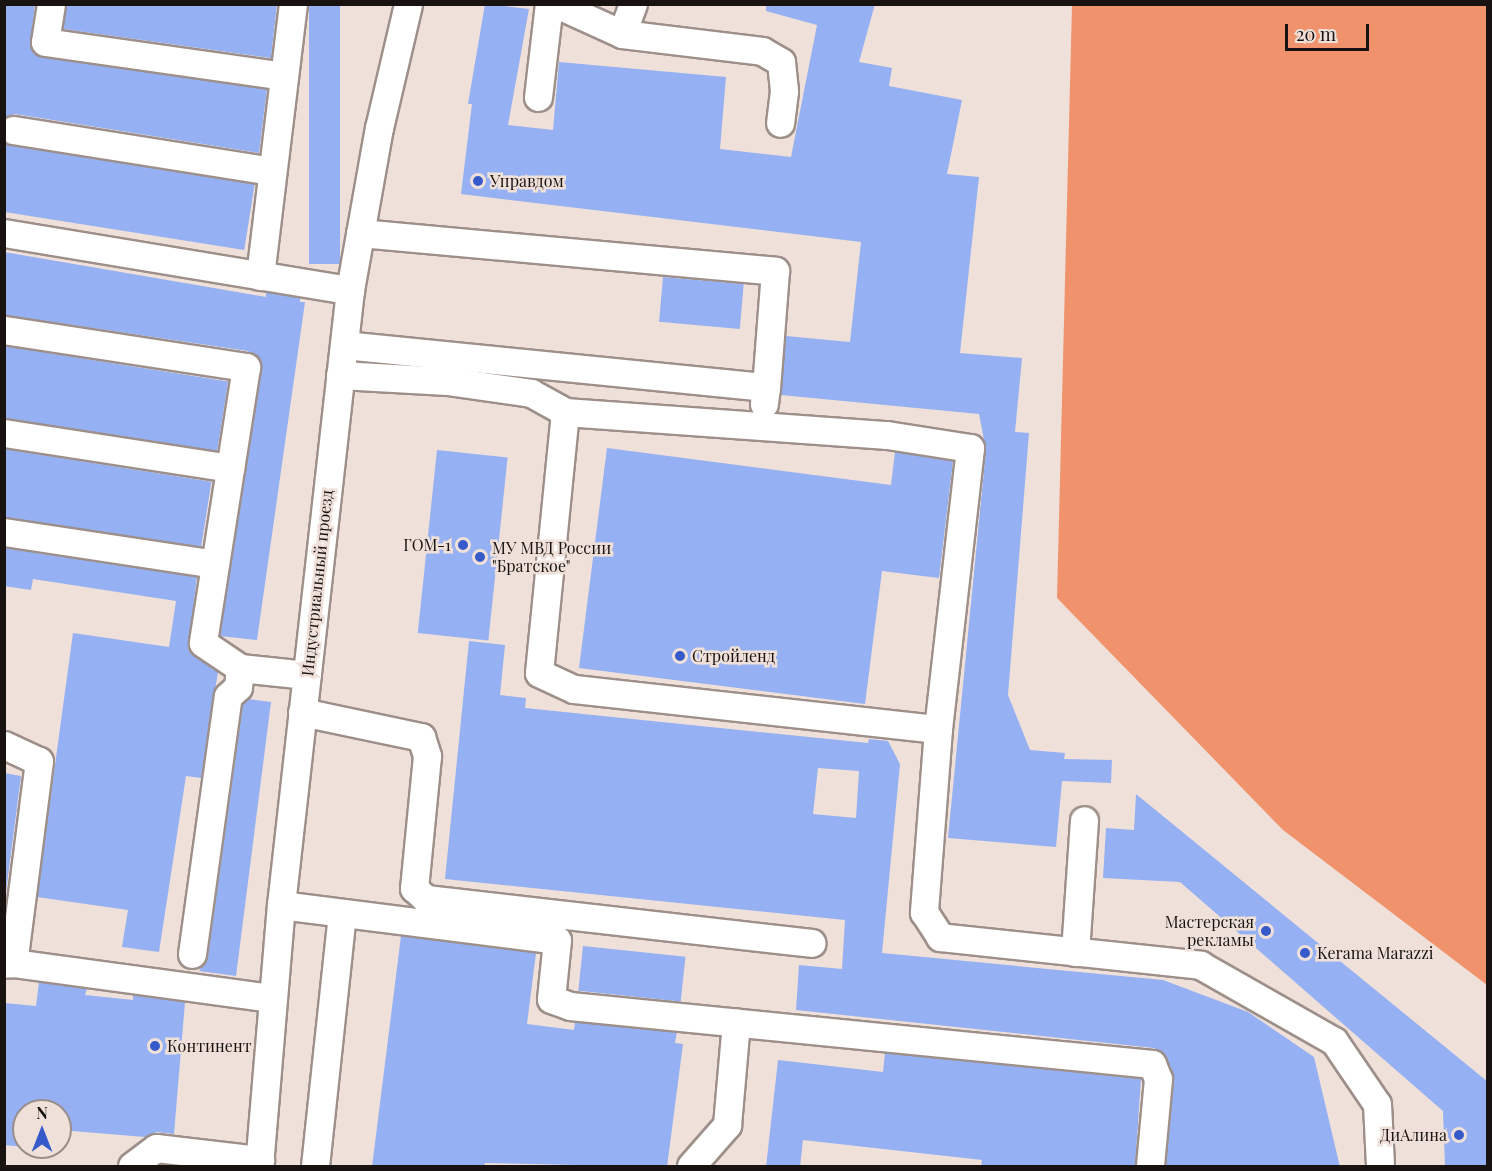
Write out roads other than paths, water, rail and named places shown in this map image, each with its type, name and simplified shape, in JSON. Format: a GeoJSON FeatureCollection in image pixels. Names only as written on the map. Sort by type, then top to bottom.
{"type":"FeatureCollection","features":[{"type":"Feature","properties":{"kind":"street"},"geometry":{"type":"LineString","coordinates":[[51,4],[45,42],[284,76]]}},
{"type":"Feature","properties":{"kind":"street"},"geometry":{"type":"LineString","coordinates":[[260,276],[293,4]]}},
{"type":"Feature","properties":{"kind":"street","name":"Индустриальный проезд"},"geometry":{"type":"LineString","coordinates":[[260,1163],[281,905],[350,290],[408,4]]}},
{"type":"Feature","properties":{"kind":"street"},"geometry":{"type":"LineString","coordinates":[[538,97],[549,4]]}},
{"type":"Feature","properties":{"kind":"street"},"geometry":{"type":"LineString","coordinates":[[556,4],[622,34],[762,51],[781,62],[784,91],[780,123]]}},
{"type":"Feature","properties":{"kind":"street"},"geometry":{"type":"LineString","coordinates":[[622,34],[633,4]]}},
{"type":"Feature","properties":{"kind":"street"},"geometry":{"type":"LineString","coordinates":[[13,130],[273,171]]}},
{"type":"Feature","properties":{"kind":"street"},"geometry":{"type":"LineString","coordinates":[[4,232],[350,290]]}},
{"type":"Feature","properties":{"kind":"street"},"geometry":{"type":"LineString","coordinates":[[360,233],[775,271],[762,426]]}},
{"type":"Feature","properties":{"kind":"street"},"geometry":{"type":"LineString","coordinates":[[4,330],[246,367],[202,643],[240,668],[308,675]]}},
{"type":"Feature","properties":{"kind":"street"},"geometry":{"type":"LineString","coordinates":[[344,345],[499,363],[766,387]]}},
{"type":"Feature","properties":{"kind":"street"},"geometry":{"type":"LineString","coordinates":[[499,363],[531,393],[566,412],[887,435],[970,448],[939,729],[924,912],[939,938],[1200,965],[1334,1041],[1377,1104],[1380,1167]]}},
{"type":"Feature","properties":{"kind":"street"},"geometry":{"type":"LineString","coordinates":[[340,375],[447,381],[531,393]]}},
{"type":"Feature","properties":{"kind":"street"},"geometry":{"type":"LineString","coordinates":[[566,412],[539,673],[574,689],[939,729]]}},
{"type":"Feature","properties":{"kind":"street"},"geometry":{"type":"LineString","coordinates":[[4,434],[230,468]]}},
{"type":"Feature","properties":{"kind":"street"},"geometry":{"type":"LineString","coordinates":[[4,532],[215,564]]}},
{"type":"Feature","properties":{"kind":"street"},"geometry":{"type":"LineString","coordinates":[[192,954],[228,696],[238,687],[240,668]]}},
{"type":"Feature","properties":{"kind":"street"},"geometry":{"type":"LineString","coordinates":[[302,712],[421,737],[427,756],[414,888],[426,899],[810,943]]}},
{"type":"Feature","properties":{"kind":"street"},"geometry":{"type":"LineString","coordinates":[[4,746],[39,761],[9,964],[272,998]]}},
{"type":"Feature","properties":{"kind":"street"},"geometry":{"type":"LineString","coordinates":[[1075,952],[1084,820]]}},
{"type":"Feature","properties":{"kind":"street"},"geometry":{"type":"LineString","coordinates":[[281,905],[557,940],[551,999],[570,1006],[1152,1064],[1158,1079],[1150,1167]]}},
{"type":"Feature","properties":{"kind":"street"},"geometry":{"type":"LineString","coordinates":[[315,1167],[342,914]]}},
{"type":"Feature","properties":{"kind":"street"},"geometry":{"type":"LineString","coordinates":[[691,1167],[727,1125],[736,1022]]}},
{"type":"Feature","properties":{"kind":"street"},"geometry":{"type":"LineString","coordinates":[[132,1167],[156,1148],[260,1163]]}},
{"type":"Feature","properties":{"kind":"place","name":"Управдом"},"geometry":{"type":"Point","coordinates":[478,181]}},
{"type":"Feature","properties":{"kind":"place","name":"ГОМ-1"},"geometry":{"type":"Point","coordinates":[463,545]}},
{"type":"Feature","properties":{"kind":"place","name":"МУ МВД России \"Братское\""},"geometry":{"type":"Point","coordinates":[480,557]}},
{"type":"Feature","properties":{"kind":"place","name":"Стройленд"},"geometry":{"type":"Point","coordinates":[680,656]}},
{"type":"Feature","properties":{"kind":"place","name":"Мастерская рекламы"},"geometry":{"type":"Point","coordinates":[1266,931]}},
{"type":"Feature","properties":{"kind":"place","name":"Kerama Marazzi"},"geometry":{"type":"Point","coordinates":[1305,953]}},
{"type":"Feature","properties":{"kind":"place","name":"Континент"},"geometry":{"type":"Point","coordinates":[155,1046]}},
{"type":"Feature","properties":{"kind":"place","name":"ДиАлина"},"geometry":{"type":"Point","coordinates":[1459,1135]}}]}
